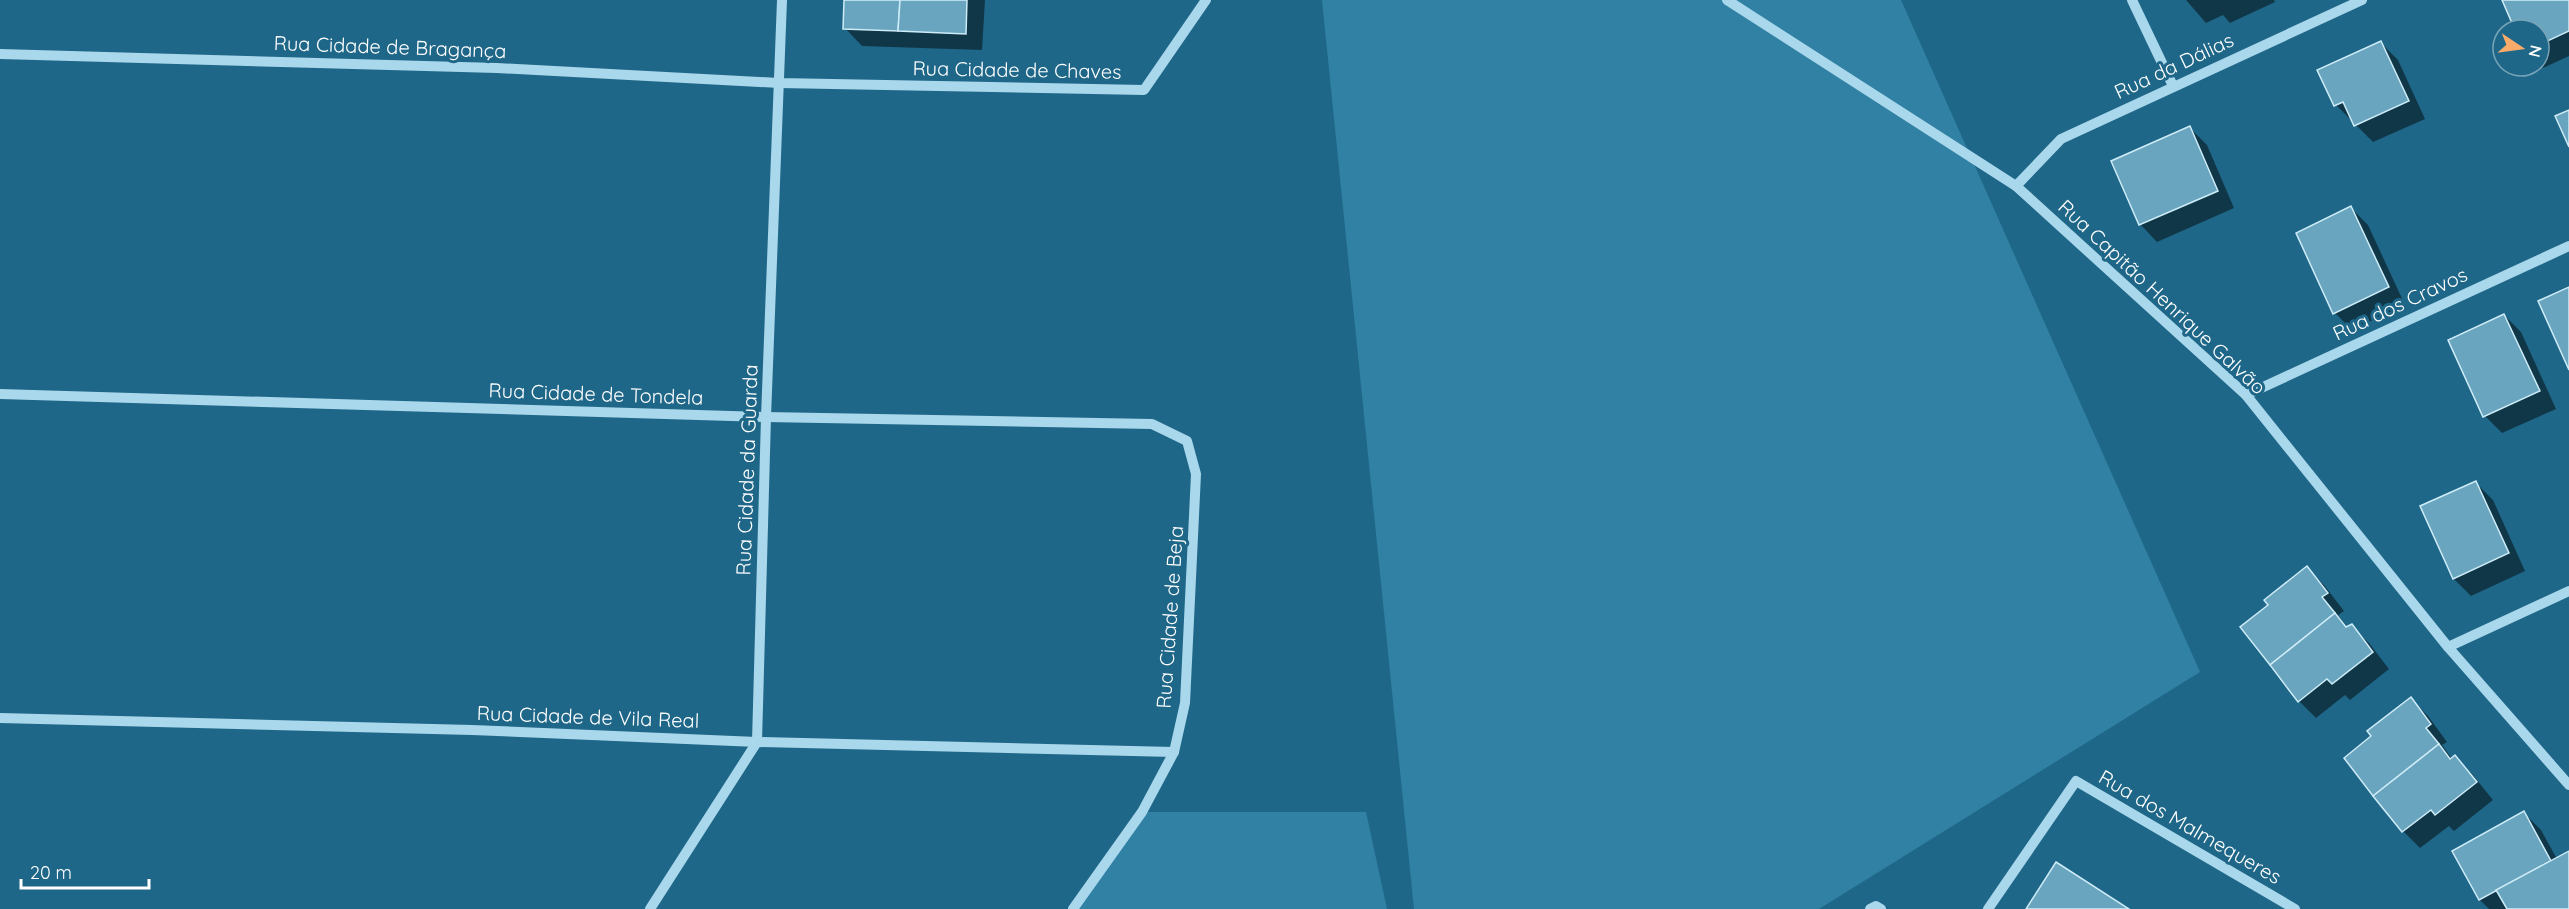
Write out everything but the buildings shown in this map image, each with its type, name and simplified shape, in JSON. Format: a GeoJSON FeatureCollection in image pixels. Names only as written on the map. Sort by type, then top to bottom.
{"type":"FeatureCollection","features":[{"type":"Feature","properties":{"kind":"street","name":"Rua Cidade da Guarda"},"geometry":{"type":"LineString","coordinates":[[758,742],[766,417],[782,0]]}},
{"type":"Feature","properties":{"kind":"street","name":"Rua Cidade de Chaves"},"geometry":{"type":"LineString","coordinates":[[779,83],[1144,90],[1206,0]]}},
{"type":"Feature","properties":{"kind":"street","name":"Rua Capitão Henrique Galvão"},"geometry":{"type":"LineString","coordinates":[[1727,0],[2016,186],[2246,395],[2448,647],[2569,785]]}},
{"type":"Feature","properties":{"kind":"street"},"geometry":{"type":"LineString","coordinates":[[2132,0],[2173,87]]}},
{"type":"Feature","properties":{"kind":"street","name":"Rua da Dálias"},"geometry":{"type":"LineString","coordinates":[[2016,186],[2061,139],[2362,0]]}},
{"type":"Feature","properties":{"kind":"street","name":"Rua Cidade de Bragança"},"geometry":{"type":"LineString","coordinates":[[0,54],[497,68],[779,83]]}},
{"type":"Feature","properties":{"kind":"street","name":"Rua dos Cravos"},"geometry":{"type":"LineString","coordinates":[[2246,395],[2569,246]]}},
{"type":"Feature","properties":{"kind":"street","name":"Rua Cidade de Tondela"},"geometry":{"type":"LineString","coordinates":[[0,394],[766,417],[1152,424],[1187,441]]}},
{"type":"Feature","properties":{"kind":"street","name":"Rua Cidade de Beja"},"geometry":{"type":"LineString","coordinates":[[1073,909],[1142,812],[1174,752],[1185,703],[1196,474],[1187,441]]}},
{"type":"Feature","properties":{"kind":"street"},"geometry":{"type":"LineString","coordinates":[[2448,647],[2569,591]]}},
{"type":"Feature","properties":{"kind":"street","name":"Rua Cidade de Vila Real"},"geometry":{"type":"LineString","coordinates":[[0,718],[472,730],[758,742],[1174,752]]}},
{"type":"Feature","properties":{"kind":"street"},"geometry":{"type":"LineString","coordinates":[[650,909],[758,742]]}},
{"type":"Feature","properties":{"kind":"street","name":"Rua dos Malmequeres"},"geometry":{"type":"LineString","coordinates":[[1988,909],[2076,781],[2295,909]]}},
{"type":"Feature","properties":{"kind":"street"},"geometry":{"type":"LineString","coordinates":[[1870,909],[1876,906],[1881,909]]}},
{"type":"Feature","properties":{"kind":"shaded area"},"geometry":{"type":"Polygon","coordinates":[[[1322,0],[1901,0],[2200,672],[1819,909],[1414,909],[1322,0]]]}},
{"type":"Feature","properties":{"kind":"shaded area"},"geometry":{"type":"Polygon","coordinates":[[[1142,812],[1366,812],[1387,909],[1073,909],[1142,812]]]}}]}
